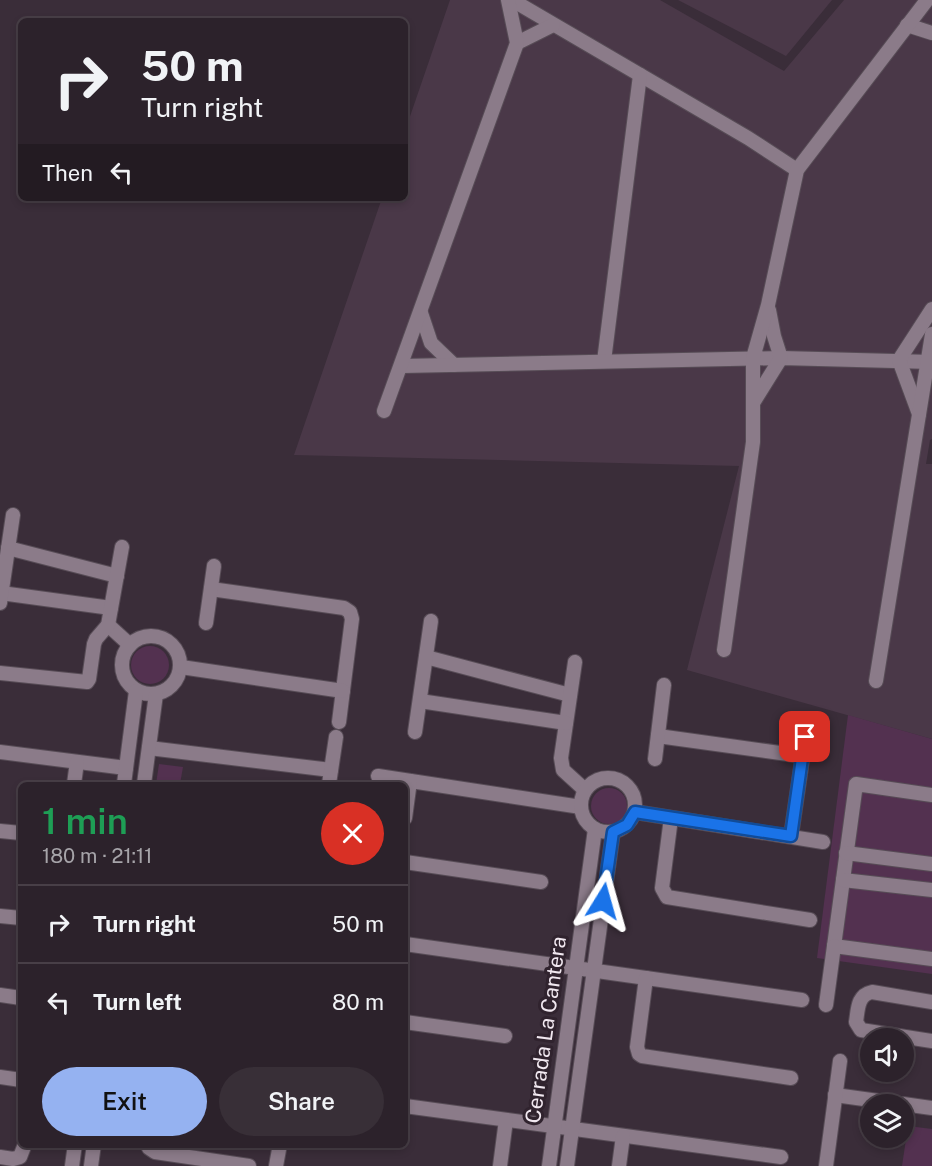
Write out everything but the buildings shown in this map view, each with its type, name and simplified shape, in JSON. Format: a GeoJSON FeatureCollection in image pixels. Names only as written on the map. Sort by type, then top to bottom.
{"type":"FeatureCollection","features":[{"type":"Feature","properties":{"kind":"street"},"geometry":{"type":"LineString","coordinates":[[510,0],[748,138],[797,170]]}},
{"type":"Feature","properties":{"kind":"street"},"geometry":{"type":"LineString","coordinates":[[384,411],[517,44],[510,0]]}},
{"type":"Feature","properties":{"kind":"street"},"geometry":{"type":"LineString","coordinates":[[724,650],[753,442],[753,358],[768,305],[797,170],[927,0]]}},
{"type":"Feature","properties":{"kind":"street"},"geometry":{"type":"LineString","coordinates":[[517,44],[553,25]]}},
{"type":"Feature","properties":{"kind":"street"},"geometry":{"type":"LineString","coordinates":[[907,25],[932,33]]}},
{"type":"Feature","properties":{"kind":"street"},"geometry":{"type":"LineString","coordinates":[[604,361],[640,75]]}},
{"type":"Feature","properties":{"kind":"street"},"geometry":{"type":"LineString","coordinates":[[753,403],[781,358],[768,305]]}},
{"type":"Feature","properties":{"kind":"street"},"geometry":{"type":"LineString","coordinates":[[899,360],[932,309]]}},
{"type":"Feature","properties":{"kind":"street"},"geometry":{"type":"LineString","coordinates":[[421,313],[431,343],[454,365]]}},
{"type":"Feature","properties":{"kind":"street"},"geometry":{"type":"LineString","coordinates":[[876,681],[930,362],[932,334]]}},
{"type":"Feature","properties":{"kind":"street"},"geometry":{"type":"LineString","coordinates":[[402,366],[753,358],[930,362]]}},
{"type":"Feature","properties":{"kind":"street"},"geometry":{"type":"LineString","coordinates":[[899,360],[920,416]]}},
{"type":"Feature","properties":{"kind":"street"},"geometry":{"type":"LineString","coordinates":[[13,515],[1,598],[111,608]]}},
{"type":"Feature","properties":{"kind":"street"},"geometry":{"type":"LineString","coordinates":[[0,673],[87,682],[94,644],[108,625],[122,547]]}},
{"type":"Feature","properties":{"kind":"street"},"geometry":{"type":"LineString","coordinates":[[8,548],[117,576]]}},
{"type":"Feature","properties":{"kind":"street"},"geometry":{"type":"LineString","coordinates":[[206,623],[214,566]]}},
{"type":"Feature","properties":{"kind":"street"},"geometry":{"type":"LineString","coordinates":[[211,589],[347,610],[352,619],[339,722]]}},
{"type":"Feature","properties":{"kind":"street"},"geometry":{"type":"LineString","coordinates":[[416,732],[431,621]]}},
{"type":"Feature","properties":{"kind":"street"},"geometry":{"type":"LineString","coordinates":[[108,625],[130,645]]}},
{"type":"Feature","properties":{"kind":"street"},"geometry":{"type":"LineString","coordinates":[[151,635],[169,641],[180,657],[181,667],[173,685],[156,694],[146,694],[136,691],[124,676],[121,667],[122,657],[130,645],[142,636],[151,635]]}},
{"type":"Feature","properties":{"kind":"street"},"geometry":{"type":"LineString","coordinates":[[426,657],[570,695]]}},
{"type":"Feature","properties":{"kind":"street"},"geometry":{"type":"LineString","coordinates":[[575,662],[561,758],[563,770],[585,790]]}},
{"type":"Feature","properties":{"kind":"street"},"geometry":{"type":"LineString","coordinates":[[181,667],[343,691]]}},
{"type":"Feature","properties":{"kind":"street"},"geometry":{"type":"LineString","coordinates":[[656,759],[664,685]]}},
{"type":"Feature","properties":{"kind":"street"},"geometry":{"type":"LineString","coordinates":[[124,782],[136,691]]}},
{"type":"Feature","properties":{"kind":"street"},"geometry":{"type":"LineString","coordinates":[[144,782],[156,694]]}},
{"type":"Feature","properties":{"kind":"street"},"geometry":{"type":"LineString","coordinates":[[420,701],[566,723]]}},
{"type":"Feature","properties":{"kind":"street"},"geometry":{"type":"LineString","coordinates":[[791,836],[808,719]]}},
{"type":"Feature","properties":{"kind":"street"},"geometry":{"type":"LineString","coordinates":[[658,736],[802,756]]}},
{"type":"Feature","properties":{"kind":"street"},"geometry":{"type":"LineString","coordinates":[[329,782],[336,737]]}},
{"type":"Feature","properties":{"kind":"street"},"geometry":{"type":"LineString","coordinates":[[149,748],[331,770]]}},
{"type":"Feature","properties":{"kind":"street"},"geometry":{"type":"LineString","coordinates":[[0,752],[126,768]]}},
{"type":"Feature","properties":{"kind":"street"},"geometry":{"type":"LineString","coordinates":[[74,782],[77,762]]}},
{"type":"Feature","properties":{"kind":"street"},"geometry":{"type":"LineString","coordinates":[[378,776],[580,807]]}},
{"type":"Feature","properties":{"kind":"street"},"geometry":{"type":"LineString","coordinates":[[606,777],[619,780],[629,787],[635,799],[635,812],[627,825],[613,832],[595,829],[585,820],[580,807],[585,790],[594,781],[606,777]]}},
{"type":"Feature","properties":{"kind":"street"},"geometry":{"type":"LineString","coordinates":[[408,800],[411,781]]}},
{"type":"Feature","properties":{"kind":"street"},"geometry":{"type":"LineString","coordinates":[[826,1005],[856,784],[932,795]]}},
{"type":"Feature","properties":{"kind":"street"},"geometry":{"type":"LineString","coordinates":[[635,812],[823,842]]}},
{"type":"Feature","properties":{"kind":"street"},"geometry":{"type":"LineString","coordinates":[[671,818],[662,888],[667,897],[810,920]]}},
{"type":"Feature","properties":{"kind":"street","name":"Cerrada La Cantera"},"geometry":{"type":"LineString","coordinates":[[549,1166],[595,829]]}},
{"type":"Feature","properties":{"kind":"street"},"geometry":{"type":"LineString","coordinates":[[0,831],[18,833]]}},
{"type":"Feature","properties":{"kind":"street","name":"Cerrada La Cantera"},"geometry":{"type":"LineString","coordinates":[[567,1166],[613,832]]}},
{"type":"Feature","properties":{"kind":"street"},"geometry":{"type":"LineString","coordinates":[[846,853],[932,864]]}},
{"type":"Feature","properties":{"kind":"street"},"geometry":{"type":"LineString","coordinates":[[408,862],[541,882]]}},
{"type":"Feature","properties":{"kind":"street"},"geometry":{"type":"LineString","coordinates":[[843,880],[932,890]]}},
{"type":"Feature","properties":{"kind":"street"},"geometry":{"type":"LineString","coordinates":[[0,916],[18,918]]}},
{"type":"Feature","properties":{"kind":"street"},"geometry":{"type":"LineString","coordinates":[[408,944],[802,1000]]}},
{"type":"Feature","properties":{"kind":"street"},"geometry":{"type":"LineString","coordinates":[[834,946],[932,959]]}},
{"type":"Feature","properties":{"kind":"street"},"geometry":{"type":"LineString","coordinates":[[646,978],[639,1054],[791,1078]]}},
{"type":"Feature","properties":{"kind":"street"},"geometry":{"type":"LineString","coordinates":[[932,1002],[872,992],[865,993],[860,999],[856,1022],[861,1030],[932,1041]]}},
{"type":"Feature","properties":{"kind":"street"},"geometry":{"type":"LineString","coordinates":[[0,995],[18,998]]}},
{"type":"Feature","properties":{"kind":"street"},"geometry":{"type":"LineString","coordinates":[[408,1022],[505,1036]]}},
{"type":"Feature","properties":{"kind":"street"},"geometry":{"type":"LineString","coordinates":[[826,1166],[840,1061]]}},
{"type":"Feature","properties":{"kind":"street"},"geometry":{"type":"LineString","coordinates":[[0,1077],[18,1080]]}},
{"type":"Feature","properties":{"kind":"street"},"geometry":{"type":"LineString","coordinates":[[835,1095],[860,1098]]}},
{"type":"Feature","properties":{"kind":"street"},"geometry":{"type":"LineString","coordinates":[[408,1106],[781,1157]]}},
{"type":"Feature","properties":{"kind":"street"},"geometry":{"type":"LineString","coordinates":[[914,1106],[932,1108]]}},
{"type":"Feature","properties":{"kind":"street"},"geometry":{"type":"LineString","coordinates":[[500,1166],[506,1120]]}},
{"type":"Feature","properties":{"kind":"street"},"geometry":{"type":"LineString","coordinates":[[619,1166],[623,1136]]}},
{"type":"Feature","properties":{"kind":"street"},"geometry":{"type":"LineString","coordinates":[[0,1157],[13,1159],[20,1157],[23,1148]]}},
{"type":"Feature","properties":{"kind":"street"},"geometry":{"type":"LineString","coordinates":[[72,1166],[74,1148]]}},
{"type":"Feature","properties":{"kind":"street"},"geometry":{"type":"LineString","coordinates":[[91,1166],[93,1148]]}},
{"type":"Feature","properties":{"kind":"street"},"geometry":{"type":"LineString","coordinates":[[149,1148],[155,1152],[249,1166]]}},
{"type":"Feature","properties":{"kind":"street"},"geometry":{"type":"LineString","coordinates":[[276,1166],[279,1148]]}},
{"type":"Feature","properties":{"kind":"shaded area"},"geometry":{"type":"Polygon","coordinates":[[[450,0],[660,0],[784,71],[844,0],[932,0],[932,439],[926,464],[932,464],[932,739],[687,670],[739,466],[294,455],[381,201],[408,201],[408,122],[450,0]]]}},
{"type":"Feature","properties":{"kind":"shaded area"},"geometry":{"type":"Polygon","coordinates":[[[678,0],[832,0],[786,56],[678,0]]]}},
{"type":"Feature","properties":{"kind":"shaded area"},"geometry":{"type":"Polygon","coordinates":[[[150,646],[163,652],[169,665],[163,678],[150,684],[137,678],[131,665],[137,652],[150,646]]]}},
{"type":"Feature","properties":{"kind":"shaded area"},"geometry":{"type":"Polygon","coordinates":[[[848,715],[932,739],[932,974],[817,958],[848,715]]]}},
{"type":"Feature","properties":{"kind":"shaded area"},"geometry":{"type":"Polygon","coordinates":[[[159,764],[183,767],[180,782],[156,782],[159,764]]]}},
{"type":"Feature","properties":{"kind":"shaded area"},"geometry":{"type":"Polygon","coordinates":[[[609,788],[622,793],[627,806],[622,819],[609,824],[596,819],[591,806],[596,793],[609,788]]]}},
{"type":"Feature","properties":{"kind":"shaded area"},"geometry":{"type":"Polygon","coordinates":[[[914,1127],[932,1129],[932,1166],[902,1166],[905,1148],[914,1148],[914,1127]]]}},
{"type":"Feature","properties":{"kind":"route"},"geometry":{"type":"LineString","coordinates":[[603,901],[613,832],[627,825],[635,812],[791,836],[805,737]]}}]}
